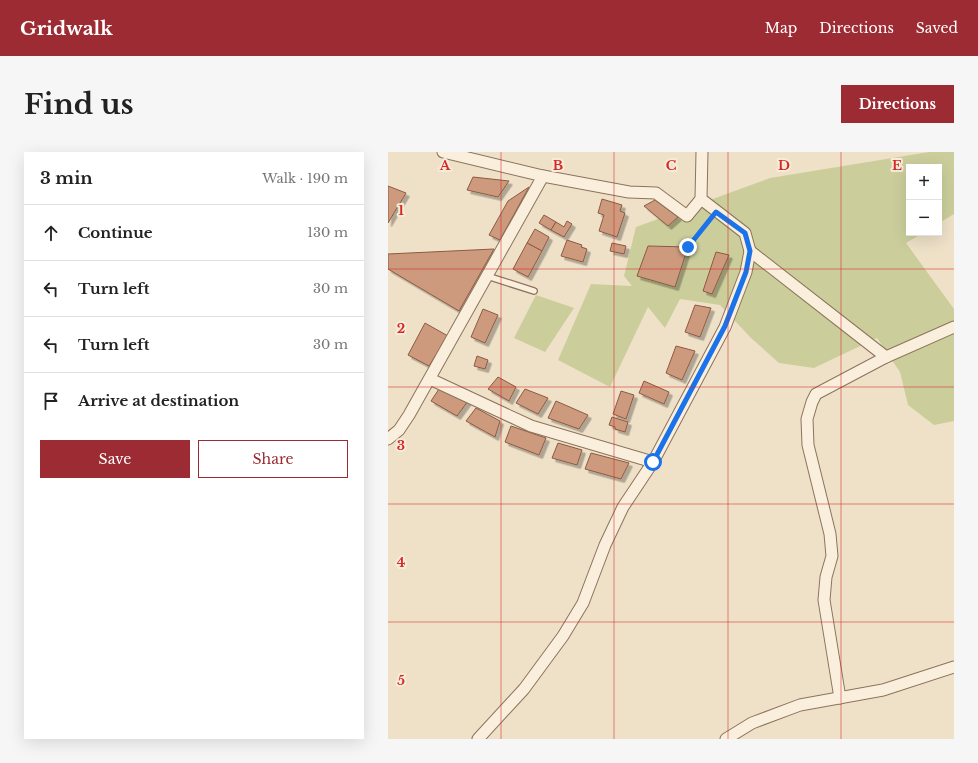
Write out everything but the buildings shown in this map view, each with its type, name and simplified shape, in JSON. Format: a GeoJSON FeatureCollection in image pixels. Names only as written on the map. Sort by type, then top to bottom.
{"type":"FeatureCollection","features":[{"type":"Feature","properties":{"kind":"street"},"geometry":{"type":"LineString","coordinates":[[443,152],[543,176],[629,192],[656,193],[687,216],[700,199],[702,152]]}},
{"type":"Feature","properties":{"kind":"street"},"geometry":{"type":"LineString","coordinates":[[388,439],[399,430],[430,379],[543,176]]}},
{"type":"Feature","properties":{"kind":"street"},"geometry":{"type":"LineString","coordinates":[[478,739],[524,689],[563,636],[583,604],[605,545],[623,506],[653,462],[725,326],[744,278],[750,251],[745,233],[700,199]]}},
{"type":"Feature","properties":{"kind":"street"},"geometry":{"type":"LineString","coordinates":[[750,251],[886,357]]}},
{"type":"Feature","properties":{"kind":"street"},"geometry":{"type":"LineString","coordinates":[[840,698],[824,600],[826,577],[832,556],[830,534],[808,445],[808,419],[812,402],[816,394],[886,357],[954,327]]}},
{"type":"Feature","properties":{"kind":"street"},"geometry":{"type":"LineString","coordinates":[[430,379],[531,426],[653,462]]}},
{"type":"Feature","properties":{"kind":"street"},"geometry":{"type":"LineString","coordinates":[[726,739],[752,723],[800,705],[883,690],[954,666]]}},
{"type":"Feature","properties":{"kind":"lane"},"geometry":{"type":"LineString","coordinates":[[487,276],[534,291]]}},
{"type":"Feature","properties":{"kind":"path"},"geometry":{"type":"LineString","coordinates":[[688,247],[716,212]]}},
{"type":"Feature","properties":{"kind":"green space"},"geometry":{"type":"Polygon","coordinates":[[[929,152],[954,152],[954,214],[942,221],[942,164],[906,164],[906,236],[918,236],[906,243],[954,309],[954,421],[934,425],[908,405],[900,372],[877,338],[814,368],[779,363],[750,337],[720,305],[680,299],[665,328],[648,307],[610,387],[558,360],[591,284],[632,286],[624,276],[636,227],[770,178],[929,152]]]}},
{"type":"Feature","properties":{"kind":"green space"},"geometry":{"type":"Polygon","coordinates":[[[536,295],[574,308],[545,352],[514,338],[536,295]]]}},
{"type":"Feature","properties":{"kind":"route"},"geometry":{"type":"LineString","coordinates":[[653,462],[725,326],[740,290],[746,272],[750,251],[745,233],[716,212],[688,247]]}}]}
